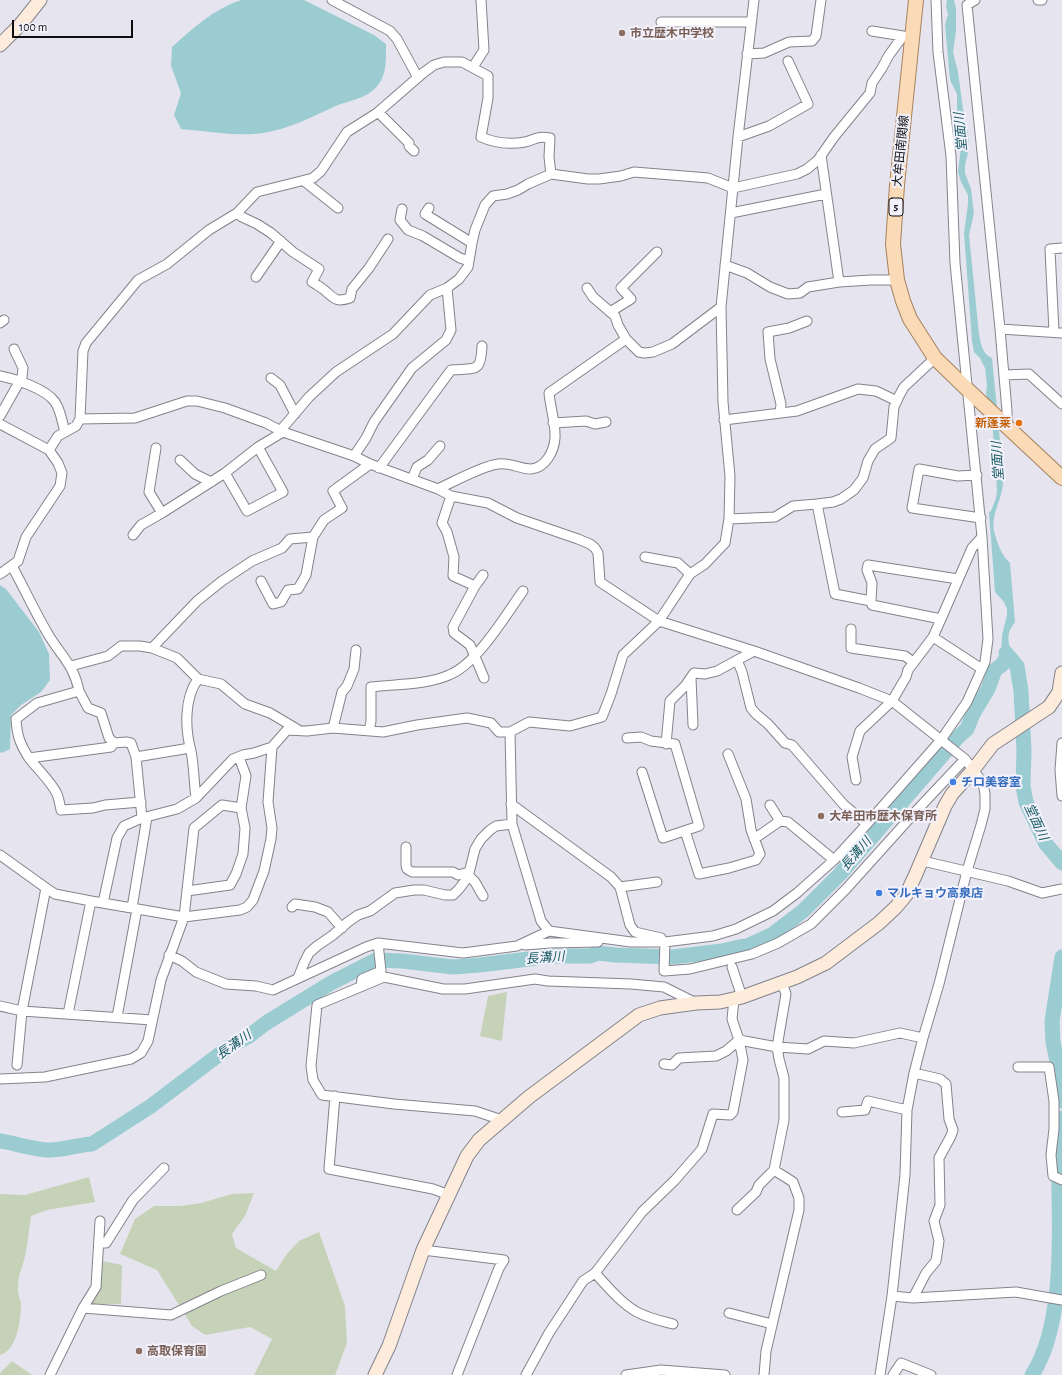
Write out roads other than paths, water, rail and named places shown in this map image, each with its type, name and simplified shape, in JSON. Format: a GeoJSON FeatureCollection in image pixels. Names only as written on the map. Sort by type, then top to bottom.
{"type":"FeatureCollection","features":[{"type":"Feature","properties":{"kind":"main road","name":"大牟田南関線"},"geometry":{"type":"LineString","coordinates":[[916,0],[908,36],[893,244],[897,280],[903,301],[910,319],[935,358],[1062,478]]}},
{"type":"Feature","properties":{"kind":"street"},"geometry":{"type":"LineString","coordinates":[[0,45],[20,25],[40,0]]}},
{"type":"Feature","properties":{"kind":"street"},"geometry":{"type":"LineString","coordinates":[[332,0],[390,31],[397,39],[418,76]]}},
{"type":"Feature","properties":{"kind":"street"},"geometry":{"type":"LineString","coordinates":[[473,67],[484,50],[481,0]]}},
{"type":"Feature","properties":{"kind":"street"},"geometry":{"type":"LineString","coordinates":[[103,903],[117,838],[124,826],[145,817],[177,809],[196,798],[233,759],[272,747],[287,730],[307,731],[333,728],[383,732],[417,725],[467,718],[491,723],[499,732],[510,732],[529,722],[570,726],[602,717],[623,655],[659,621],[690,574],[705,564],[725,543],[729,520],[730,476],[722,402],[721,307],[738,137],[754,0]]}},
{"type":"Feature","properties":{"kind":"street"},"geometry":{"type":"LineString","coordinates":[[747,54],[764,53],[790,42],[812,41],[816,36],[821,0]]}},
{"type":"Feature","properties":{"kind":"street"},"geometry":{"type":"LineString","coordinates":[[169,955],[182,961],[196,972],[226,984],[256,986],[273,990],[366,947],[463,953],[550,943],[665,942],[713,936],[736,929],[773,911],[797,894],[834,860],[941,740],[967,702],[985,662],[988,639],[981,518],[955,263],[951,156],[938,52],[936,0]]}},
{"type":"Feature","properties":{"kind":"street"},"geometry":{"type":"LineString","coordinates":[[975,0],[967,5],[1000,329],[1007,427]]}},
{"type":"Feature","properties":{"kind":"street"},"geometry":{"type":"LineString","coordinates":[[661,22],[751,22]]}},
{"type":"Feature","properties":{"kind":"street"},"geometry":{"type":"LineString","coordinates":[[872,31],[908,36]]}},
{"type":"Feature","properties":{"kind":"street"},"geometry":{"type":"LineString","coordinates":[[133,535],[141,525],[226,473],[258,447],[282,432],[309,397],[336,372],[393,334],[430,295],[447,288],[459,279],[468,267],[475,230],[485,204],[493,196],[507,194],[518,190],[551,174],[593,179],[621,176],[634,172],[708,178],[733,188],[797,174],[807,169],[821,155],[834,136],[870,93],[872,83],[889,55],[908,36]]}},
{"type":"Feature","properties":{"kind":"street"},"geometry":{"type":"LineString","coordinates":[[738,137],[769,126],[808,104],[788,61]]}},
{"type":"Feature","properties":{"kind":"street"},"geometry":{"type":"LineString","coordinates":[[49,450],[58,436],[76,426],[80,419],[83,351],[86,343],[138,280],[167,264],[209,230],[237,213],[258,192],[313,178],[321,170],[347,132],[378,112],[418,76],[434,65],[444,62],[462,62],[488,76],[488,98],[481,137],[494,142],[510,144],[525,142],[541,137],[550,138],[549,157],[551,174]]}},
{"type":"Feature","properties":{"kind":"street"},"geometry":{"type":"LineString","coordinates":[[378,112],[409,143],[409,146],[414,151]]}},
{"type":"Feature","properties":{"kind":"street"},"geometry":{"type":"LineString","coordinates":[[821,155],[839,282]]}},
{"type":"Feature","properties":{"kind":"street"},"geometry":{"type":"LineString","coordinates":[[304,180],[338,208]]}},
{"type":"Feature","properties":{"kind":"street"},"geometry":{"type":"LineString","coordinates":[[731,213],[826,194]]}},
{"type":"Feature","properties":{"kind":"street"},"geometry":{"type":"LineString","coordinates":[[429,208],[425,214],[472,243]]}},
{"type":"Feature","properties":{"kind":"street"},"geometry":{"type":"LineString","coordinates":[[402,209],[400,220],[408,230],[422,236],[460,258],[469,261]]}},
{"type":"Feature","properties":{"kind":"street"},"geometry":{"type":"LineString","coordinates":[[237,213],[271,233],[293,252],[319,269],[312,282],[324,290],[332,298],[337,300],[350,298],[352,289],[369,268],[388,239]]}},
{"type":"Feature","properties":{"kind":"street"},"geometry":{"type":"LineString","coordinates":[[256,276],[281,241]]}},
{"type":"Feature","properties":{"kind":"street"},"geometry":{"type":"LineString","coordinates":[[1000,329],[1058,333],[1052,289],[1050,249],[1062,248]]}},
{"type":"Feature","properties":{"kind":"street"},"geometry":{"type":"LineString","coordinates":[[610,312],[631,299],[621,288],[657,252]]}},
{"type":"Feature","properties":{"kind":"street"},"geometry":{"type":"LineString","coordinates":[[725,265],[747,273],[770,287],[788,294],[800,293],[808,287],[839,282],[897,280]]}},
{"type":"Feature","properties":{"kind":"street"},"geometry":{"type":"LineString","coordinates":[[354,456],[366,438],[374,422],[412,368],[446,340],[451,330],[447,288]]}},
{"type":"Feature","properties":{"kind":"street"},"geometry":{"type":"LineString","coordinates":[[587,288],[592,297],[615,316],[626,339],[639,352],[644,353],[653,352],[672,344],[721,307]]}},
{"type":"Feature","properties":{"kind":"street"},"geometry":{"type":"LineString","coordinates":[[1052,289],[1062,289]]}},
{"type":"Feature","properties":{"kind":"street"},"geometry":{"type":"LineString","coordinates":[[780,413],[781,404],[770,359],[768,332],[789,328],[806,321]]}},
{"type":"Feature","properties":{"kind":"street"},"geometry":{"type":"LineString","coordinates":[[438,489],[484,468],[498,464],[529,469],[539,468],[544,464],[552,452],[555,438],[549,393],[626,339]]}},
{"type":"Feature","properties":{"kind":"street"},"geometry":{"type":"LineString","coordinates":[[379,468],[451,370],[474,368],[478,366],[481,361],[482,346]]}},
{"type":"Feature","properties":{"kind":"street"},"geometry":{"type":"LineString","coordinates":[[0,416],[22,376],[23,368],[14,349]]}},
{"type":"Feature","properties":{"kind":"street"},"geometry":{"type":"LineString","coordinates":[[729,520],[775,517],[793,506],[833,502],[841,499],[854,490],[863,478],[868,461],[875,449],[891,438],[894,407],[904,387],[935,358]]}},
{"type":"Feature","properties":{"kind":"street"},"geometry":{"type":"LineString","coordinates":[[1004,375],[1029,374],[1062,404]]}},
{"type":"Feature","properties":{"kind":"street"},"geometry":{"type":"LineString","coordinates":[[0,376],[47,393],[59,408],[65,432]]}},
{"type":"Feature","properties":{"kind":"street"},"geometry":{"type":"LineString","coordinates":[[271,378],[280,385],[295,414]]}},
{"type":"Feature","properties":{"kind":"street"},"geometry":{"type":"LineString","coordinates":[[724,420],[796,411],[858,389],[876,391],[897,401]]}},
{"type":"Feature","properties":{"kind":"street"},"geometry":{"type":"LineString","coordinates":[[80,419],[135,418],[187,401],[196,401],[232,411],[266,423],[282,432],[354,456],[379,468],[438,489],[451,496],[488,503],[516,518],[560,532],[590,544],[598,553],[600,582],[659,621],[754,651],[892,701],[965,759],[983,783],[985,808],[967,871],[939,984],[923,1038],[907,1110],[905,1175],[892,1296],[880,1375]]}},
{"type":"Feature","properties":{"kind":"street"},"geometry":{"type":"LineString","coordinates":[[553,423],[586,421],[595,424],[606,422]]}},
{"type":"Feature","properties":{"kind":"street"},"geometry":{"type":"LineString","coordinates":[[0,424],[49,450],[58,463],[62,473],[60,486],[26,537],[18,561],[0,574]]}},
{"type":"Feature","properties":{"kind":"street"},"geometry":{"type":"LineString","coordinates":[[412,479],[417,467],[428,460],[440,446]]}},
{"type":"Feature","properties":{"kind":"street"},"geometry":{"type":"LineString","coordinates":[[226,473],[247,511],[282,492],[258,447]]}},
{"type":"Feature","properties":{"kind":"street"},"geometry":{"type":"LineString","coordinates":[[156,448],[149,492],[162,513]]}},
{"type":"Feature","properties":{"kind":"street"},"geometry":{"type":"LineString","coordinates":[[180,460],[195,474],[211,482]]}},
{"type":"Feature","properties":{"kind":"street"},"geometry":{"type":"LineString","coordinates":[[261,581],[273,604],[281,602],[288,590],[298,589],[306,575],[313,537],[324,520],[342,508],[333,491],[370,464]]}},
{"type":"Feature","properties":{"kind":"street"},"geometry":{"type":"LineString","coordinates":[[976,475],[958,476],[919,469],[912,508],[981,518]]}},
{"type":"Feature","properties":{"kind":"street"},"geometry":{"type":"LineString","coordinates":[[451,496],[442,523],[447,532],[454,557],[453,576],[475,586]]}},
{"type":"Feature","properties":{"kind":"street"},"geometry":{"type":"LineString","coordinates":[[817,504],[835,594],[871,601]]}},
{"type":"Feature","properties":{"kind":"street"},"geometry":{"type":"LineString","coordinates":[[152,648],[197,601],[222,580],[252,561],[282,548],[290,539],[313,537]]}},
{"type":"Feature","properties":{"kind":"street"},"geometry":{"type":"LineString","coordinates":[[856,780],[852,757],[860,731],[892,701],[906,677],[908,670],[933,637],[972,548],[982,537]]}},
{"type":"Feature","properties":{"kind":"street"},"geometry":{"type":"LineString","coordinates":[[645,557],[678,564],[690,574]]}},
{"type":"Feature","properties":{"kind":"street"},"geometry":{"type":"LineString","coordinates":[[941,619],[872,605],[872,583],[867,570],[868,565],[958,579]]}},
{"type":"Feature","properties":{"kind":"street"},"geometry":{"type":"LineString","coordinates":[[12,566],[49,635],[71,666],[77,679],[79,691],[88,708],[102,713],[109,738],[114,743]]}},
{"type":"Feature","properties":{"kind":"street"},"geometry":{"type":"LineString","coordinates":[[483,575],[475,586],[453,627],[454,632],[470,645],[484,678]]}},
{"type":"Feature","properties":{"kind":"street"},"geometry":{"type":"LineString","coordinates":[[369,731],[371,721],[371,687],[420,683],[449,675],[460,669],[475,657],[523,591]]}},
{"type":"Feature","properties":{"kind":"street"},"geometry":{"type":"LineString","coordinates":[[851,630],[852,648],[905,656],[914,662]]}},
{"type":"Feature","properties":{"kind":"street"},"geometry":{"type":"LineString","coordinates":[[933,637],[982,669]]}},
{"type":"Feature","properties":{"kind":"street"},"geometry":{"type":"LineString","coordinates":[[71,666],[108,656],[121,646],[140,646],[152,648],[177,658],[198,679],[221,684],[245,704],[270,713],[299,730]]}},
{"type":"Feature","properties":{"kind":"street"},"geometry":{"type":"LineString","coordinates":[[333,728],[342,692],[347,686],[354,669],[356,650]]}},
{"type":"Feature","properties":{"kind":"street"},"geometry":{"type":"LineString","coordinates":[[666,744],[670,701],[685,686],[694,673],[705,674],[717,671],[754,651]]}},
{"type":"Feature","properties":{"kind":"street"},"geometry":{"type":"LineString","coordinates":[[737,660],[742,672],[748,701],[756,714],[768,724],[785,743],[792,745],[844,805],[867,824]]}},
{"type":"Feature","properties":{"kind":"street"},"geometry":{"type":"LineString","coordinates":[[375,1375],[389,1346],[423,1250],[467,1156],[479,1140],[529,1097],[640,1015],[660,1008],[696,1003],[720,1002],[738,998],[782,983],[814,970],[826,963],[879,923],[906,895],[945,806],[952,794],[974,770],[993,744],[1036,714],[1049,707],[1059,692],[1062,673]]}},
{"type":"Feature","properties":{"kind":"street"},"geometry":{"type":"LineString","coordinates":[[691,678],[693,725]]}},
{"type":"Feature","properties":{"kind":"street"},"geometry":{"type":"LineString","coordinates":[[196,798],[187,714],[193,686],[198,679]]}},
{"type":"Feature","properties":{"kind":"street"},"geometry":{"type":"LineString","coordinates":[[79,691],[37,703],[16,719],[16,732],[23,748],[57,794],[61,810],[93,808],[105,804],[141,802]]}},
{"type":"Feature","properties":{"kind":"street"},"geometry":{"type":"LineString","coordinates":[[510,732],[512,824],[541,920],[550,931]]}},
{"type":"Feature","properties":{"kind":"street"},"geometry":{"type":"LineString","coordinates":[[627,738],[641,737],[650,741],[676,744],[699,826],[663,838],[642,772]]}},
{"type":"Feature","properties":{"kind":"street"},"geometry":{"type":"LineString","coordinates":[[29,758],[111,747],[114,743],[126,742],[131,743],[136,757],[141,802],[145,817],[135,909],[117,1017]]}},
{"type":"Feature","properties":{"kind":"street"},"geometry":{"type":"LineString","coordinates":[[1062,743],[1060,770],[1062,796]]}},
{"type":"Feature","properties":{"kind":"street"},"geometry":{"type":"LineString","coordinates":[[0,855],[55,894],[184,917],[240,910],[247,907],[253,900],[264,871],[271,839],[272,828],[268,802],[272,747]]}},
{"type":"Feature","properties":{"kind":"street"},"geometry":{"type":"LineString","coordinates":[[136,757],[190,748]]}},
{"type":"Feature","properties":{"kind":"street"},"geometry":{"type":"LineString","coordinates":[[685,831],[699,874],[729,868],[756,860],[760,854],[751,830],[746,799],[728,754]]}},
{"type":"Feature","properties":{"kind":"street"},"geometry":{"type":"LineString","coordinates":[[187,892],[230,885],[236,874],[243,854],[245,828],[241,808],[246,776],[239,757]]}},
{"type":"Feature","properties":{"kind":"street"},"geometry":{"type":"LineString","coordinates":[[665,942],[664,971],[690,969],[752,954],[778,943],[810,924],[846,889],[965,759]]}},
{"type":"Feature","properties":{"kind":"street"},"geometry":{"type":"LineString","coordinates":[[511,804],[611,877],[620,887],[630,926],[635,932],[660,938],[665,942]]}},
{"type":"Feature","properties":{"kind":"street"},"geometry":{"type":"LineString","coordinates":[[770,805],[780,821]]}},
{"type":"Feature","properties":{"kind":"street"},"geometry":{"type":"LineString","coordinates":[[0,1079],[45,1077],[131,1058],[140,1053],[148,1041],[161,980],[184,917],[194,828],[222,806],[241,808]]}},
{"type":"Feature","properties":{"kind":"street"},"geometry":{"type":"LineString","coordinates":[[754,839],[780,821],[788,822],[834,860]]}},
{"type":"Feature","properties":{"kind":"street"},"geometry":{"type":"LineString","coordinates":[[298,978],[309,953],[358,915],[370,912],[395,893],[424,890],[445,895],[452,894],[459,889],[468,873],[475,849],[481,839],[496,826],[512,824]]}},
{"type":"Feature","properties":{"kind":"street"},"geometry":{"type":"LineString","coordinates":[[406,847],[406,865],[407,869],[412,872],[452,872],[458,875],[468,873]]}},
{"type":"Feature","properties":{"kind":"street"},"geometry":{"type":"LineString","coordinates":[[922,860],[1008,881],[1042,893],[1062,889]]}},
{"type":"Feature","properties":{"kind":"street"},"geometry":{"type":"LineString","coordinates":[[468,873],[483,896]]}},
{"type":"Feature","properties":{"kind":"street"},"geometry":{"type":"LineString","coordinates":[[620,887],[657,882]]}},
{"type":"Feature","properties":{"kind":"street"},"geometry":{"type":"LineString","coordinates":[[17,1065],[22,1011],[46,888]]}},
{"type":"Feature","properties":{"kind":"street"},"geometry":{"type":"LineString","coordinates":[[68,1014],[91,901]]}},
{"type":"Feature","properties":{"kind":"street"},"geometry":{"type":"LineString","coordinates":[[292,907],[295,904],[315,907],[328,912],[342,928]]}},
{"type":"Feature","properties":{"kind":"street"},"geometry":{"type":"LineString","coordinates":[[517,946],[550,931],[631,942]]}},
{"type":"Feature","properties":{"kind":"street"},"geometry":{"type":"LineString","coordinates":[[360,987],[362,979],[381,970],[378,947]]}},
{"type":"Feature","properties":{"kind":"street"},"geometry":{"type":"LineString","coordinates":[[526,1375],[549,1333],[583,1281],[595,1273],[642,1212],[676,1180],[702,1149],[714,1114],[730,1115],[733,1112],[742,1060],[739,1040],[732,1019],[738,998],[732,967]]}},
{"type":"Feature","properties":{"kind":"street"},"geometry":{"type":"LineString","coordinates":[[502,1120],[476,1111],[394,1104],[322,1095],[313,1080],[311,1066],[317,1005],[384,977],[443,989],[465,989],[535,979],[664,987],[696,1003]]}},
{"type":"Feature","properties":{"kind":"street"},"geometry":{"type":"LineString","coordinates":[[737,1210],[756,1192],[759,1185],[774,1170],[784,1120],[784,1078],[777,1047],[786,994],[782,983]]}},
{"type":"Feature","properties":{"kind":"street"},"geometry":{"type":"LineString","coordinates":[[0,1006],[22,1011],[152,1020]]}},
{"type":"Feature","properties":{"kind":"street"},"geometry":{"type":"LineString","coordinates":[[739,1040],[777,1047],[808,1049],[824,1041],[854,1044],[900,1033],[923,1038]]}},
{"type":"Feature","properties":{"kind":"street"},"geometry":{"type":"LineString","coordinates":[[664,1064],[672,1065],[679,1058],[716,1056],[726,1051],[739,1040]]}},
{"type":"Feature","properties":{"kind":"street"},"geometry":{"type":"LineString","coordinates":[[1018,1067],[1049,1067],[1054,1101],[1054,1129],[1051,1155],[1058,1178]]}},
{"type":"Feature","properties":{"kind":"street"},"geometry":{"type":"LineString","coordinates":[[913,1298],[926,1273],[936,1261],[939,1242],[934,1221],[940,1205],[939,1158],[952,1136],[953,1130],[949,1119],[946,1084],[940,1079],[914,1073]]}},
{"type":"Feature","properties":{"kind":"street"},"geometry":{"type":"LineString","coordinates":[[334,1096],[328,1169],[433,1189],[449,1195]]}},
{"type":"Feature","properties":{"kind":"street"},"geometry":{"type":"LineString","coordinates":[[842,1112],[865,1110],[868,1101],[907,1110]]}},
{"type":"Feature","properties":{"kind":"street"},"geometry":{"type":"LineString","coordinates":[[99,1243],[106,1243],[133,1200],[164,1168]]}},
{"type":"Feature","properties":{"kind":"street"},"geometry":{"type":"LineString","coordinates":[[764,1375],[766,1351],[800,1210],[799,1198],[793,1182],[774,1170]]}},
{"type":"Feature","properties":{"kind":"street"},"geometry":{"type":"LineString","coordinates":[[50,1375],[83,1308],[96,1287],[100,1221]]}},
{"type":"Feature","properties":{"kind":"street"},"geometry":{"type":"LineString","coordinates":[[423,1250],[504,1260],[499,1268],[457,1375]]}},
{"type":"Feature","properties":{"kind":"street"},"geometry":{"type":"LineString","coordinates":[[595,1273],[616,1295],[636,1312],[673,1324]]}},
{"type":"Feature","properties":{"kind":"street"},"geometry":{"type":"LineString","coordinates":[[83,1308],[171,1315],[221,1291],[261,1275]]}},
{"type":"Feature","properties":{"kind":"street"},"geometry":{"type":"LineString","coordinates":[[892,1296],[913,1298],[1016,1292],[1062,1300]]}},
{"type":"Feature","properties":{"kind":"street"},"geometry":{"type":"LineString","coordinates":[[729,1313],[772,1324]]}},
{"type":"Feature","properties":{"kind":"street"},"geometry":{"type":"LineString","coordinates":[[893,1375],[901,1364],[931,1375]]}},
{"type":"Feature","properties":{"kind":"street"},"geometry":{"type":"LineString","coordinates":[[626,1375],[661,1370],[725,1375]]}},
{"type":"Feature","properties":{"kind":"water"},"geometry":{"type":"Polygon","coordinates":[[[241,0],[304,0],[374,35],[386,44],[385,66],[381,81],[370,93],[365,96],[273,131],[244,134],[181,129],[174,115],[181,93],[171,66],[172,47],[196,26],[213,14],[222,8],[241,0]]]}},
{"type":"Feature","properties":{"kind":"water"},"geometry":{"type":"Polygon","coordinates":[[[947,0],[954,0],[956,8],[956,31],[953,52],[958,72],[968,133],[969,149],[965,165],[965,173],[971,189],[974,213],[969,235],[979,334],[984,351],[992,358],[999,431],[1003,483],[993,525],[998,544],[1010,563],[1015,622],[1009,634],[1010,660],[1007,665],[995,676],[988,674],[992,663],[997,664],[1001,662],[1002,635],[1007,609],[1004,602],[995,592],[989,512],[991,511],[996,498],[997,490],[993,432],[986,393],[987,386],[985,368],[980,358],[974,352],[972,341],[964,233],[968,195],[961,182],[958,172],[962,138],[957,110],[957,94],[950,80],[945,25],[948,14],[946,6],[947,0]]]}},
{"type":"Feature","properties":{"kind":"water"},"geometry":{"type":"Polygon","coordinates":[[[0,585],[6,589],[39,632],[49,654],[50,680],[41,692],[21,705],[11,715],[10,749],[2,753],[0,752],[0,585]]]}},
{"type":"Feature","properties":{"kind":"waterway","name":"堂面川"},"geometry":{"type":"LineString","coordinates":[[1006,653],[1017,666],[1021,691],[1024,751],[1023,786],[1026,802],[1046,844],[1062,863]]}},
{"type":"Feature","properties":{"kind":"waterway","name":"長溝川"},"geometry":{"type":"LineString","coordinates":[[0,1141],[49,1150],[92,1144],[151,1106],[229,1047],[249,1036],[266,1023],[331,983],[376,960],[402,961],[453,967],[553,956],[590,956],[598,953],[672,957],[722,951],[747,946],[773,934],[803,911],[840,874],[957,738],[967,729],[973,714],[988,689],[995,670],[1003,664],[1004,661]]}},
{"type":"Feature","properties":{"kind":"waterway","name":"堂面川"},"geometry":{"type":"LineString","coordinates":[[1062,957],[1052,1021],[1053,1042],[1058,1066],[1062,1101]]}},
{"type":"Feature","properties":{"kind":"waterway","name":"堂面川"},"geometry":{"type":"LineString","coordinates":[[1032,1375],[1042,1356],[1049,1335],[1057,1288],[1059,1263],[1059,1175],[1062,1118]]}},
{"type":"Feature","properties":{"kind":"place","name":"市立歴木中学校"},"geometry":{"type":"Point","coordinates":[622,33]}},
{"type":"Feature","properties":{"kind":"place","name":"新蓬莱"},"geometry":{"type":"Point","coordinates":[1019,423]}},
{"type":"Feature","properties":{"kind":"place","name":"チロ美容室"},"geometry":{"type":"Point","coordinates":[953,782]}},
{"type":"Feature","properties":{"kind":"place","name":"大牟田市歴木保育所"},"geometry":{"type":"Point","coordinates":[821,816]}},
{"type":"Feature","properties":{"kind":"place","name":"マルキョウ高泉店"},"geometry":{"type":"Point","coordinates":[879,893]}},
{"type":"Feature","properties":{"kind":"place","name":"高取保育園"},"geometry":{"type":"Point","coordinates":[139,1351]}}]}
